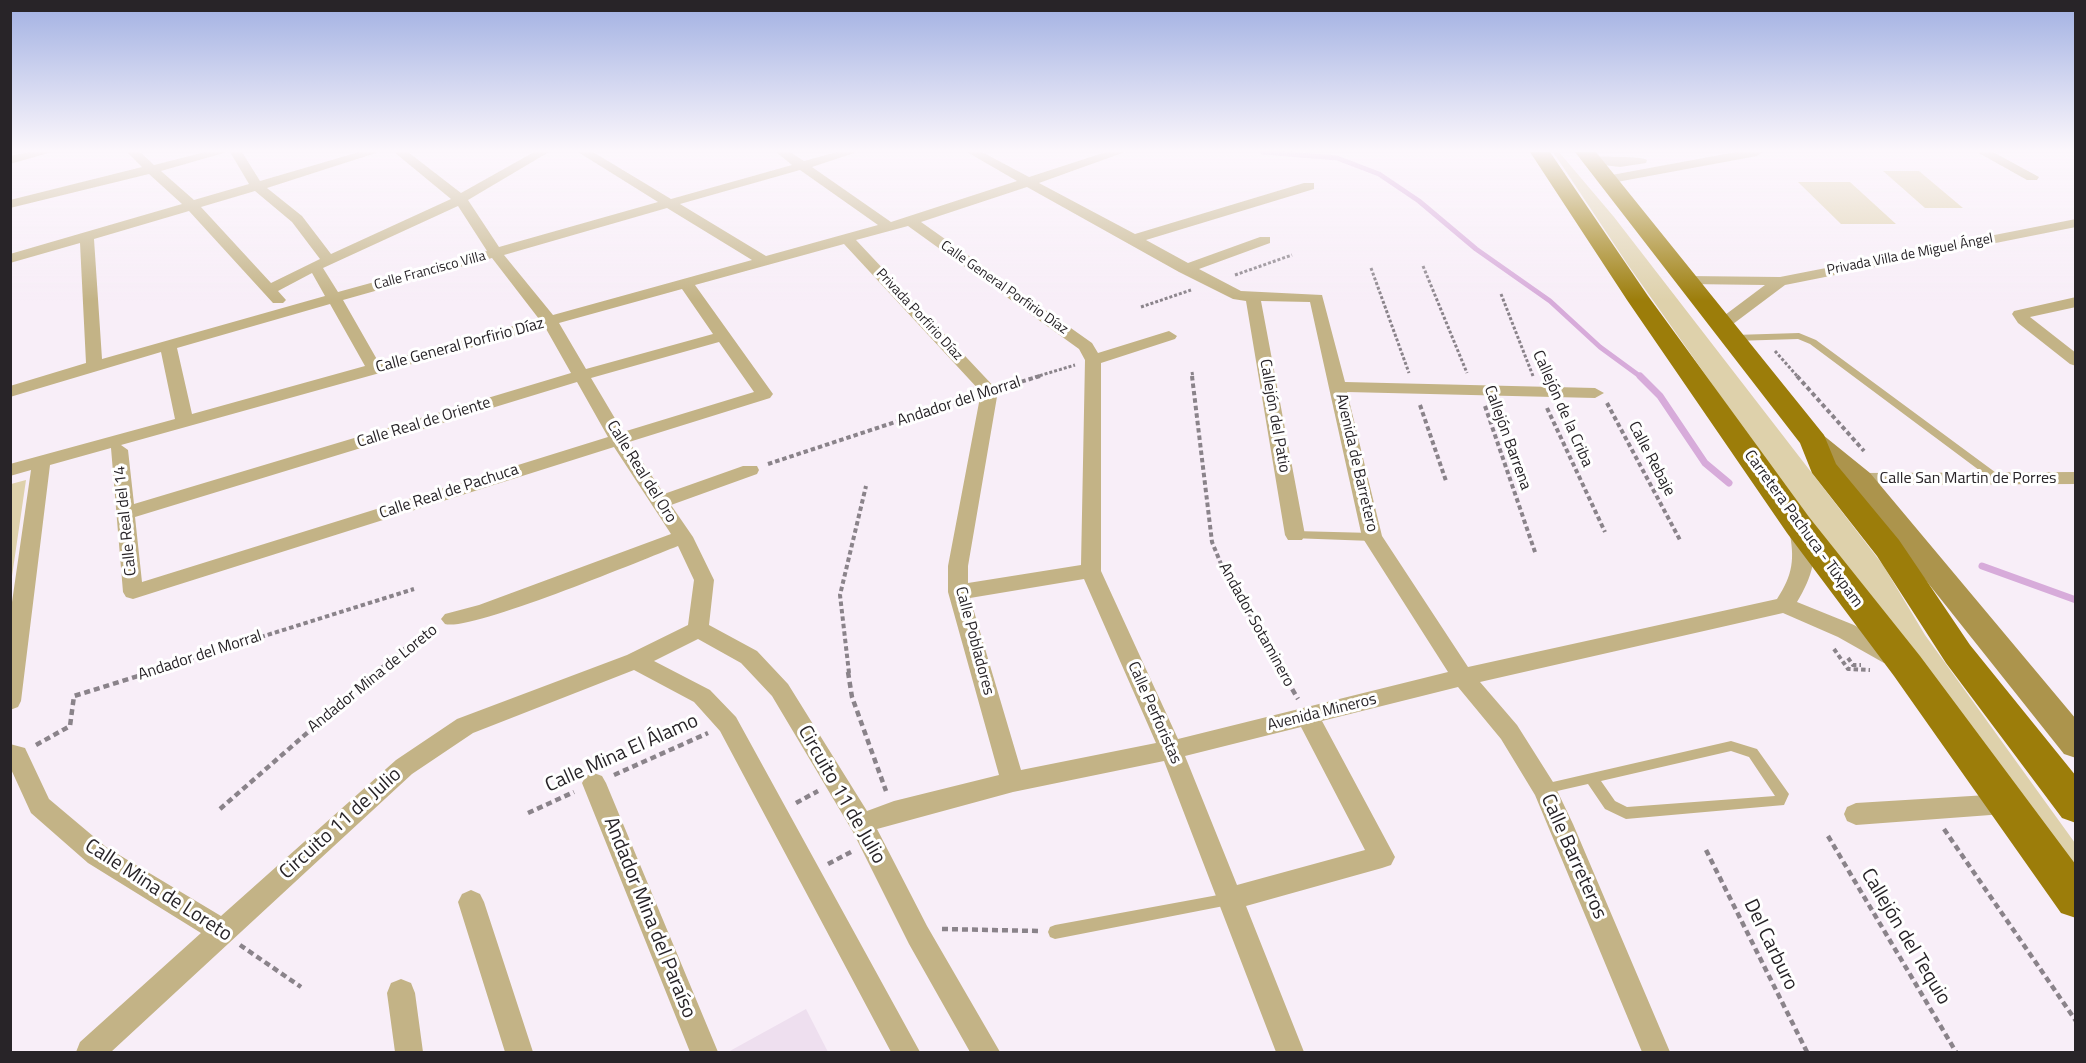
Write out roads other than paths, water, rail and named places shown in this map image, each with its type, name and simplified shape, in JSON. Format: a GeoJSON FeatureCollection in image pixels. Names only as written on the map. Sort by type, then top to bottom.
{"type":"FeatureCollection","features":[{"type":"Feature","properties":{"kind":"main road","name":"Carretera Pachuca - Túxpam"},"geometry":{"type":"LineString","coordinates":[[1573,202],[1639,300],[1798,525],[1907,666],[2004,804],[2076,899]]}},
{"type":"Feature","properties":{"kind":"main road"},"geometry":{"type":"LineString","coordinates":[[1621,202],[1626,206]]}},
{"type":"Feature","properties":{"kind":"main road"},"geometry":{"type":"LineString","coordinates":[[1623,202],[1729,331],[1814,441],[1822,466],[1888,548],[1958,654],[2076,806]]}},
{"type":"Feature","properties":{"kind":"street"},"geometry":{"type":"LineString","coordinates":[[187,202],[288,311]]}},
{"type":"Feature","properties":{"kind":"street"},"geometry":{"type":"LineString","coordinates":[[10,260],[206,202]]}},
{"type":"Feature","properties":{"kind":"street"},"geometry":{"type":"LineString","coordinates":[[275,202],[298,220],[322,263],[334,297],[375,369]]}},
{"type":"Feature","properties":{"kind":"street"},"geometry":{"type":"LineString","coordinates":[[269,291],[322,263],[436,213],[456,202]]}},
{"type":"Feature","properties":{"kind":"street","name":"Calle Real del Oro"},"geometry":{"type":"LineString","coordinates":[[462,202],[496,254],[550,322],[583,375],[618,439],[683,537],[704,580],[698,629]]}},
{"type":"Feature","properties":{"kind":"street"},"geometry":{"type":"LineString","coordinates":[[667,202],[765,261]]}},
{"type":"Feature","properties":{"kind":"street","name":"Calle Francisco Villa"},"geometry":{"type":"LineString","coordinates":[[10,392],[334,297],[679,202]]}},
{"type":"Feature","properties":{"kind":"street"},"geometry":{"type":"LineString","coordinates":[[852,202],[888,226]]}},
{"type":"Feature","properties":{"kind":"street","name":"Calle General Porfirio Díaz"},"geometry":{"type":"LineString","coordinates":[[10,470],[686,284],[910,221],[969,202]]}},
{"type":"Feature","properties":{"kind":"street"},"geometry":{"type":"LineString","coordinates":[[1063,202],[1185,269],[1246,297]]}},
{"type":"Feature","properties":{"kind":"street"},"geometry":{"type":"LineString","coordinates":[[1132,240],[1258,202]]}},
{"type":"Feature","properties":{"kind":"street","name":"Calle General Porfirio Díaz"},"geometry":{"type":"LineString","coordinates":[[910,221],[1086,346],[1093,360]]}},
{"type":"Feature","properties":{"kind":"street","name":"Privada Villa de Miguel Ángel"},"geometry":{"type":"LineString","coordinates":[[1687,280],[1780,281],[2076,223]]}},
{"type":"Feature","properties":{"kind":"street"},"geometry":{"type":"LineString","coordinates":[[87,238],[94,366]]}},
{"type":"Feature","properties":{"kind":"street","name":"Privada Porfirio Díaz"},"geometry":{"type":"LineString","coordinates":[[847,238],[990,391]]}},
{"type":"Feature","properties":{"kind":"street"},"geometry":{"type":"LineString","coordinates":[[1185,269],[1265,240]]}},
{"type":"Feature","properties":{"kind":"street"},"geometry":{"type":"LineString","coordinates":[[1731,280],[1752,302]]}},
{"type":"Feature","properties":{"kind":"street","name":"Privada Villa de Miguel Ángel"},"geometry":{"type":"LineString","coordinates":[[1729,331],[1752,302],[1780,281]]}},
{"type":"Feature","properties":{"kind":"street"},"geometry":{"type":"LineString","coordinates":[[686,284],[724,336]]}},
{"type":"Feature","properties":{"kind":"street","name":"Avenida de Barretero"},"geometry":{"type":"LineString","coordinates":[[1246,297],[1317,298],[1372,537],[1463,677]]}},
{"type":"Feature","properties":{"kind":"street","name":"Callejón del Patio"},"geometry":{"type":"LineString","coordinates":[[1246,297],[1295,535]]}},
{"type":"Feature","properties":{"kind":"street"},"geometry":{"type":"LineString","coordinates":[[2076,302],[2020,314],[2024,320],[2076,361]]}},
{"type":"Feature","properties":{"kind":"street","name":"Calle Real de Oriente"},"geometry":{"type":"LineString","coordinates":[[126,513],[583,375],[724,336]]}},
{"type":"Feature","properties":{"kind":"street","name":"Calle Real de Pachuca"},"geometry":{"type":"LineString","coordinates":[[133,592],[764,394],[724,336]]}},
{"type":"Feature","properties":{"kind":"street"},"geometry":{"type":"LineString","coordinates":[[1093,360],[1169,336]]}},
{"type":"Feature","properties":{"kind":"street"},"geometry":{"type":"LineString","coordinates":[[168,345],[185,423]]}},
{"type":"Feature","properties":{"kind":"street","name":"Calle Perforistas"},"geometry":{"type":"LineString","coordinates":[[1093,360],[1091,571],[1171,750],[1290,1053]]}},
{"type":"Feature","properties":{"kind":"street"},"geometry":{"type":"LineString","coordinates":[[1339,387],[1595,393]]}},
{"type":"Feature","properties":{"kind":"street","name":"Calle Pobladores"},"geometry":{"type":"LineString","coordinates":[[990,391],[957,567],[958,592],[1013,782]]}},
{"type":"Feature","properties":{"kind":"street"},"geometry":{"type":"LineString","coordinates":[[1814,441],[1875,479],[2076,744]]}},
{"type":"Feature","properties":{"kind":"street","name":"Calle Real del 14"},"geometry":{"type":"LineString","coordinates":[[119,450],[133,592]]}},
{"type":"Feature","properties":{"kind":"street"},"geometry":{"type":"LineString","coordinates":[[10,701],[41,461]]}},
{"type":"Feature","properties":{"kind":"street"},"geometry":{"type":"LineString","coordinates":[[659,502],[750,470]]}},
{"type":"Feature","properties":{"kind":"street","name":"Calle San Martin de Porres"},"geometry":{"type":"LineString","coordinates":[[1875,479],[2076,478]]}},
{"type":"Feature","properties":{"kind":"street"},"geometry":{"type":"LineString","coordinates":[[1798,525],[1805,555],[1804,573],[1784,605],[1846,631],[1907,666]]}},
{"type":"Feature","properties":{"kind":"street","name":"Andador Mina de Loreto"},"geometry":{"type":"LineString","coordinates":[[452,619],[482,612],[683,537]]}},
{"type":"Feature","properties":{"kind":"street"},"geometry":{"type":"LineString","coordinates":[[958,592],[1091,571]]}},
{"type":"Feature","properties":{"kind":"street","name":"Avenida Mineros"},"geometry":{"type":"LineString","coordinates":[[866,833],[894,812],[1013,782],[1171,750],[1463,677],[1784,605]]}},
{"type":"Feature","properties":{"kind":"street","name":"Circuito 11 de Julio"},"geometry":{"type":"LineString","coordinates":[[90,1053],[404,767],[465,726],[635,661],[698,629],[749,657],[780,690],[866,833],[918,935],[986,1053]]}},
{"type":"Feature","properties":{"kind":"street"},"geometry":{"type":"LineString","coordinates":[[635,661],[702,696],[728,724],[906,1053]]}},
{"type":"Feature","properties":{"kind":"street","name":"Calle Barreteros"},"geometry":{"type":"LineString","coordinates":[[1463,677],[1509,732],[1544,789],[1561,824],[1656,1053]]}},
{"type":"Feature","properties":{"kind":"street"},"geometry":{"type":"LineString","coordinates":[[1229,899],[1382,857],[1308,717]]}},
{"type":"Feature","properties":{"kind":"street","name":"Calle Mina de Loreto"},"geometry":{"type":"LineString","coordinates":[[14,755],[40,806],[97,855],[223,932]]}},
{"type":"Feature","properties":{"kind":"street","name":"Andador Mina del Paraíso"},"geometry":{"type":"LineString","coordinates":[[594,783],[704,1053]]}},
{"type":"Feature","properties":{"kind":"street"},"geometry":{"type":"LineString","coordinates":[[1856,814],[2004,804]]}},
{"type":"Feature","properties":{"kind":"street"},"geometry":{"type":"LineString","coordinates":[[471,902],[519,1053]]}},
{"type":"Feature","properties":{"kind":"street"},"geometry":{"type":"LineString","coordinates":[[401,993],[409,1053]]}},
{"type":"Feature","properties":{"kind":"lane"},"geometry":{"type":"LineString","coordinates":[[1729,331],[1761,336],[1799,336],[1813,342],[1999,480]]}},
{"type":"Feature","properties":{"kind":"lane"},"geometry":{"type":"LineString","coordinates":[[1295,535],[1372,537]]}},
{"type":"Feature","properties":{"kind":"lane"},"geometry":{"type":"LineString","coordinates":[[1544,789],[1731,746],[1753,753],[1782,794],[1779,801],[1626,813],[1610,805],[1592,779]]}},
{"type":"Feature","properties":{"kind":"lane"},"geometry":{"type":"LineString","coordinates":[[1055,932],[1229,899]]}},
{"type":"Feature","properties":{"kind":"waterway"},"geometry":{"type":"LineString","coordinates":[[1420,202],[1476,249],[1550,301],[1600,347],[1641,377]]}},
{"type":"Feature","properties":{"kind":"waterway"},"geometry":{"type":"LineString","coordinates":[[1641,377],[1660,396],[1705,463],[1729,483]]}},
{"type":"Feature","properties":{"kind":"waterway"},"geometry":{"type":"LineString","coordinates":[[1982,566],[2076,600]]}}]}
